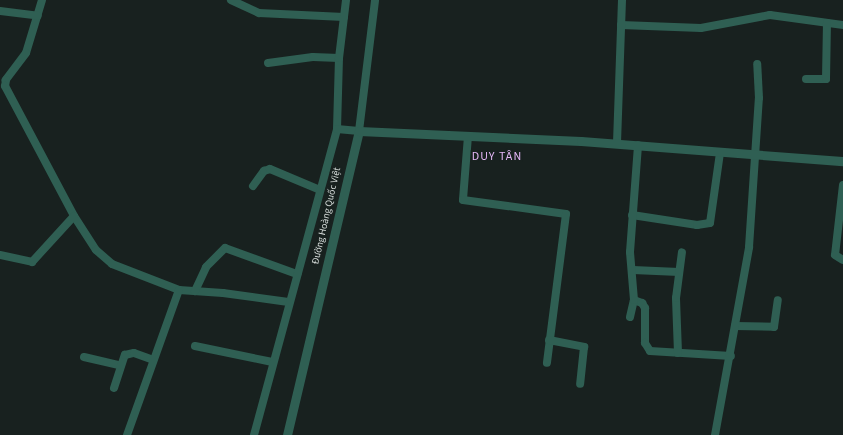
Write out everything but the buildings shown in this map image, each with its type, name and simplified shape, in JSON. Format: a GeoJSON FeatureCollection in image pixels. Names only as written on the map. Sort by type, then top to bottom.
{"type":"FeatureCollection","features":[{"type":"Feature","properties":{"kind":"street"},"geometry":{"type":"LineString","coordinates":[[42,0],[26,53],[6,80],[5,86],[74,216],[106,261],[179,290],[195,290],[288,302]]}},
{"type":"Feature","properties":{"kind":"street"},"geometry":{"type":"LineString","coordinates":[[232,0],[259,13],[344,17]]}},
{"type":"Feature","properties":{"kind":"street"},"geometry":{"type":"LineString","coordinates":[[254,435],[288,302],[320,190],[340,129],[339,58],[346,0]]}},
{"type":"Feature","properties":{"kind":"street","name":"Đường Hoàng Quốc Việt"},"geometry":{"type":"LineString","coordinates":[[287,435],[356,131],[375,0]]}},
{"type":"Feature","properties":{"kind":"street"},"geometry":{"type":"LineString","coordinates":[[617,144],[622,0]]}},
{"type":"Feature","properties":{"kind":"street"},"geometry":{"type":"LineString","coordinates":[[0,11],[38,16]]}},
{"type":"Feature","properties":{"kind":"street"},"geometry":{"type":"LineString","coordinates":[[622,25],[701,28],[770,15],[843,25]]}},
{"type":"Feature","properties":{"kind":"street"},"geometry":{"type":"LineString","coordinates":[[806,79],[826,79],[827,23]]}},
{"type":"Feature","properties":{"kind":"street"},"geometry":{"type":"LineString","coordinates":[[268,63],[313,56],[339,58]]}},
{"type":"Feature","properties":{"kind":"street"},"geometry":{"type":"LineString","coordinates":[[715,435],[731,356],[749,247],[759,98],[757,64]]}},
{"type":"Feature","properties":{"kind":"street"},"geometry":{"type":"LineString","coordinates":[[340,129],[638,145],[720,153],[843,161]]}},
{"type":"Feature","properties":{"kind":"street"},"geometry":{"type":"LineString","coordinates":[[468,136],[464,200],[566,214],[547,363]]}},
{"type":"Feature","properties":{"kind":"street"},"geometry":{"type":"LineString","coordinates":[[630,317],[634,300],[633,270],[630,260],[638,145]]}},
{"type":"Feature","properties":{"kind":"street"},"geometry":{"type":"LineString","coordinates":[[632,215],[697,225],[710,223],[720,153]]}},
{"type":"Feature","properties":{"kind":"street"},"geometry":{"type":"LineString","coordinates":[[254,186],[264,171],[270,169],[320,190]]}},
{"type":"Feature","properties":{"kind":"street"},"geometry":{"type":"LineString","coordinates":[[843,185],[835,255],[843,260]]}},
{"type":"Feature","properties":{"kind":"street"},"geometry":{"type":"LineString","coordinates":[[0,255],[32,262],[74,216]]}},
{"type":"Feature","properties":{"kind":"street"},"geometry":{"type":"LineString","coordinates":[[195,290],[206,267],[225,248],[297,274]]}},
{"type":"Feature","properties":{"kind":"street"},"geometry":{"type":"LineString","coordinates":[[678,353],[676,317],[682,252]]}},
{"type":"Feature","properties":{"kind":"street"},"geometry":{"type":"LineString","coordinates":[[633,270],[679,272]]}},
{"type":"Feature","properties":{"kind":"street"},"geometry":{"type":"LineString","coordinates":[[127,435],[179,290]]}},
{"type":"Feature","properties":{"kind":"street"},"geometry":{"type":"LineString","coordinates":[[634,300],[642,303],[645,308],[645,343],[648,350],[731,356]]}},
{"type":"Feature","properties":{"kind":"street"},"geometry":{"type":"LineString","coordinates":[[735,326],[774,327],[778,300]]}},
{"type":"Feature","properties":{"kind":"street"},"geometry":{"type":"LineString","coordinates":[[549,340],[584,348],[580,384]]}},
{"type":"Feature","properties":{"kind":"street"},"geometry":{"type":"LineString","coordinates":[[195,346],[272,362]]}},
{"type":"Feature","properties":{"kind":"street"},"geometry":{"type":"LineString","coordinates":[[114,388],[122,357],[128,353],[153,360]]}},
{"type":"Feature","properties":{"kind":"street"},"geometry":{"type":"LineString","coordinates":[[84,357],[120,365]]}},
{"type":"Feature","properties":{"kind":"district","name":"DUY TÂN"},"geometry":{"type":"Point","coordinates":[497,157]}}]}
